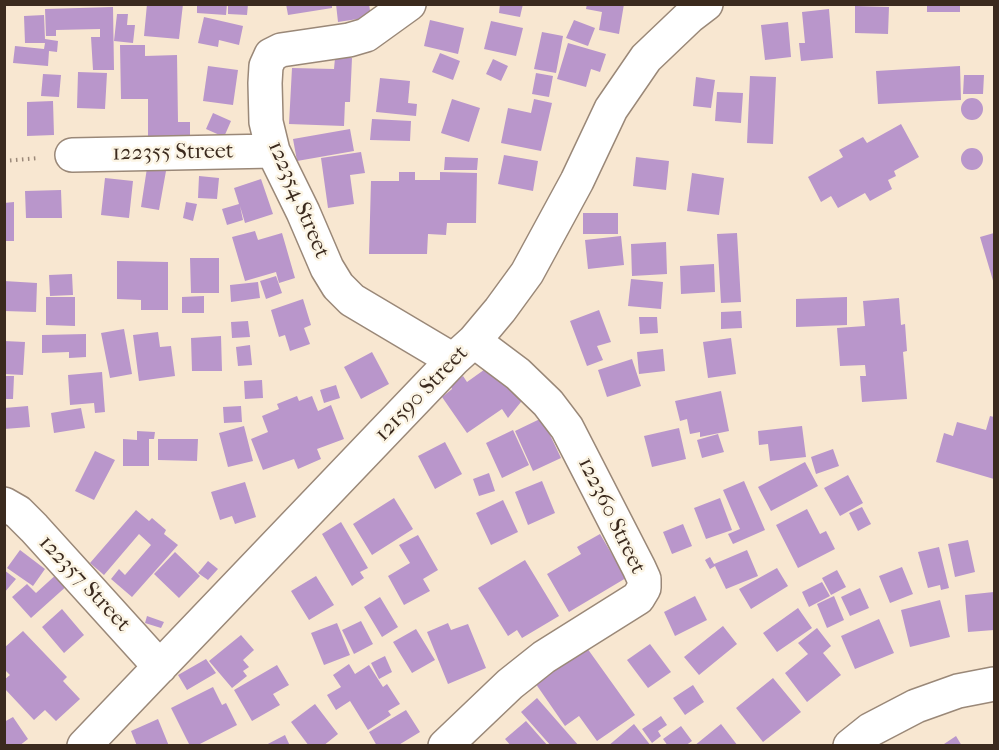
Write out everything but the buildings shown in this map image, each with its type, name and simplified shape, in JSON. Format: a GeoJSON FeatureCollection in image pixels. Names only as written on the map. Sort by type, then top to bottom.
{"type":"FeatureCollection","features":[{"type":"Feature","properties":{"kind":"street","name":"122354 Street"},"geometry":{"type":"LineString","coordinates":[[410,4],[366,35],[349,40],[281,50],[271,55],[266,66],[266,122],[273,151],[327,268],[339,286],[352,300],[464,350]]}},
{"type":"Feature","properties":{"kind":"street","name":"121590 Street"},"geometry":{"type":"LineString","coordinates":[[84,746],[464,350],[527,273],[577,181],[611,109],[646,58],[705,4]]}},
{"type":"Feature","properties":{"kind":"street","name":"122355 Street"},"geometry":{"type":"LineString","coordinates":[[72,155],[273,151]]}},
{"type":"Feature","properties":{"kind":"street","name":"122360 Street"},"geometry":{"type":"LineString","coordinates":[[445,746],[510,684],[544,657],[638,598],[644,588],[644,579],[639,568],[567,428],[548,403],[518,374],[464,350]]}},
{"type":"Feature","properties":{"kind":"street","name":"122357 Street"},"geometry":{"type":"LineString","coordinates":[[4,504],[18,512],[41,536],[160,667]]}},
{"type":"Feature","properties":{"kind":"street"},"geometry":{"type":"LineString","coordinates":[[850,746],[870,730],[916,706],[958,691],[994,684]]}}]}
